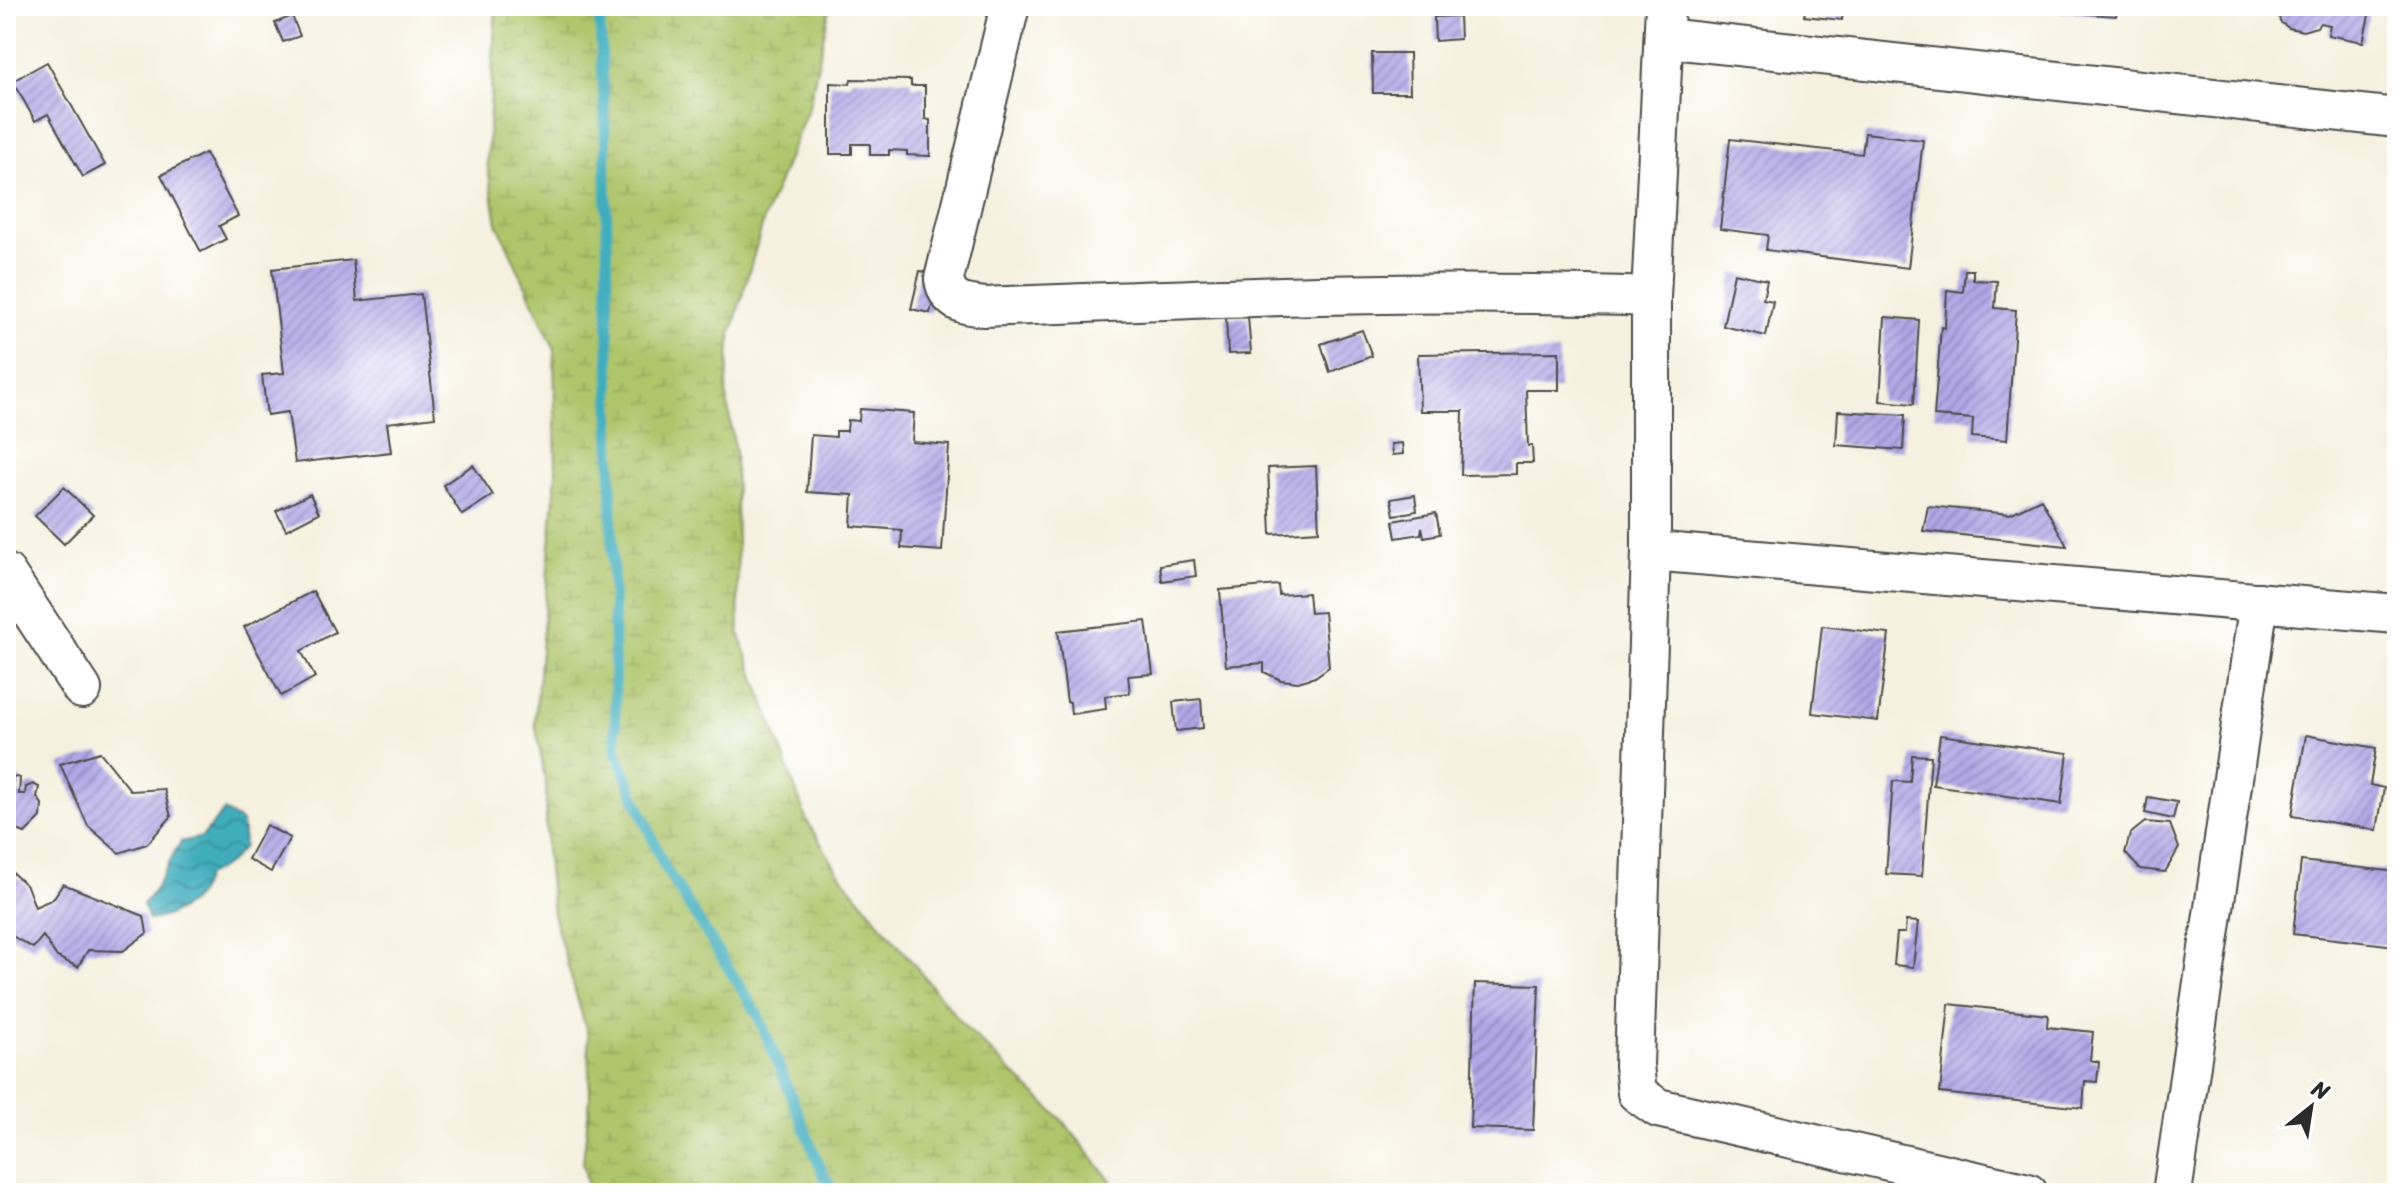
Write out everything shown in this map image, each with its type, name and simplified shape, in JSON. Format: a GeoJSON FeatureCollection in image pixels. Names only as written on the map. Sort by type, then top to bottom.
{"type":"FeatureCollection","features":[{"type":"Feature","properties":{"kind":"street"},"geometry":{"type":"LineString","coordinates":[[1010,6],[944,279],[946,293],[957,303],[984,307],[1340,293],[1526,292],[1651,297]]}},
{"type":"Feature","properties":{"kind":"street"},"geometry":{"type":"LineString","coordinates":[[2028,1193],[1658,1108],[1637,1093],[1634,1065],[1651,551],[1651,297],[1664,22],[2397,118]]}},
{"type":"Feature","properties":{"kind":"street"},"geometry":{"type":"LineString","coordinates":[[1651,551],[2397,614]]}},
{"type":"Feature","properties":{"kind":"street"},"geometry":{"type":"LineString","coordinates":[[6,573],[82,689]]}},
{"type":"Feature","properties":{"kind":"street"},"geometry":{"type":"LineString","coordinates":[[2172,1193],[2259,602]]}},
{"type":"Feature","properties":{"kind":"green space"},"geometry":{"type":"Polygon","coordinates":[[[496,6],[830,6],[809,106],[764,219],[731,335],[726,392],[735,452],[739,633],[807,821],[839,873],[966,1028],[1063,1121],[1121,1193],[589,1193],[583,1162],[590,1098],[588,1036],[553,914],[546,850],[546,785],[535,722],[556,474],[554,348],[497,223],[487,163],[496,6]]]}},
{"type":"Feature","properties":{"kind":"water"},"geometry":{"type":"Polygon","coordinates":[[[224,811],[242,822],[244,847],[229,863],[205,877],[192,900],[176,911],[149,920],[143,904],[181,842],[202,837],[224,811]]]}},
{"type":"Feature","properties":{"kind":"building"},"geometry":{"type":"Polygon","coordinates":[[[6,6],[15,6],[17,11],[6,17],[6,6]]]}},
{"type":"Feature","properties":{"kind":"building"},"geometry":{"type":"Polygon","coordinates":[[[1806,6],[1844,6],[1842,20],[1804,16],[1806,6]]]}},
{"type":"Feature","properties":{"kind":"building"},"geometry":{"type":"Polygon","coordinates":[[[2049,6],[2117,6],[2116,16],[2048,11],[2049,6]]]}},
{"type":"Feature","properties":{"kind":"building"},"geometry":{"type":"Polygon","coordinates":[[[2278,6],[2371,6],[2363,42],[2328,35],[2330,25],[2320,23],[2303,31],[2289,28],[2280,22],[2278,6]]]}},
{"type":"Feature","properties":{"kind":"building"},"geometry":{"type":"Polygon","coordinates":[[[292,16],[300,36],[283,42],[275,23],[292,16]]]}},
{"type":"Feature","properties":{"kind":"building"},"geometry":{"type":"Polygon","coordinates":[[[1459,16],[1460,39],[1435,41],[1434,17],[1459,16]]]}},
{"type":"Feature","properties":{"kind":"building"},"geometry":{"type":"Polygon","coordinates":[[[1372,53],[1409,53],[1410,93],[1373,93],[1372,53]]]}},
{"type":"Feature","properties":{"kind":"building"},"geometry":{"type":"Polygon","coordinates":[[[47,62],[105,165],[83,177],[48,114],[35,121],[13,81],[47,62]]]}},
{"type":"Feature","properties":{"kind":"building"},"geometry":{"type":"Polygon","coordinates":[[[851,79],[911,80],[911,86],[925,86],[925,119],[930,120],[930,156],[889,150],[889,155],[870,155],[870,144],[852,144],[852,154],[830,154],[830,83],[850,84],[851,79]]]}},
{"type":"Feature","properties":{"kind":"building"},"geometry":{"type":"Polygon","coordinates":[[[1865,133],[1923,140],[1908,268],[1766,250],[1768,235],[1720,229],[1730,139],[1862,154],[1865,133]]]}},
{"type":"Feature","properties":{"kind":"building"},"geometry":{"type":"Polygon","coordinates":[[[205,153],[238,216],[219,226],[226,239],[201,252],[161,175],[205,153]]]}},
{"type":"Feature","properties":{"kind":"building"},"geometry":{"type":"Polygon","coordinates":[[[353,260],[357,301],[421,294],[435,417],[387,423],[391,452],[295,463],[288,412],[267,415],[262,375],[284,373],[272,269],[353,260]]]}},
{"type":"Feature","properties":{"kind":"building"},"geometry":{"type":"Polygon","coordinates":[[[1965,270],[1973,270],[1973,280],[1997,281],[1995,308],[2016,310],[2007,440],[1972,437],[1973,419],[1934,416],[1947,290],[1963,292],[1965,270]]]}},
{"type":"Feature","properties":{"kind":"building"},"geometry":{"type":"Polygon","coordinates":[[[920,271],[939,275],[930,313],[911,309],[920,271]]]}},
{"type":"Feature","properties":{"kind":"building"},"geometry":{"type":"Polygon","coordinates":[[[1734,273],[1767,280],[1763,299],[1773,301],[1766,336],[1723,326],[1734,273]]]}},
{"type":"Feature","properties":{"kind":"building"},"geometry":{"type":"Polygon","coordinates":[[[1248,317],[1251,353],[1228,354],[1226,318],[1248,317]]]}},
{"type":"Feature","properties":{"kind":"building"},"geometry":{"type":"Polygon","coordinates":[[[1885,317],[1919,320],[1914,404],[1880,401],[1885,317]]]}},
{"type":"Feature","properties":{"kind":"building"},"geometry":{"type":"Polygon","coordinates":[[[1362,330],[1372,356],[1330,372],[1321,344],[1362,330]]]}},
{"type":"Feature","properties":{"kind":"building"},"geometry":{"type":"Polygon","coordinates":[[[2397,332],[2397,364],[2391,363],[2397,332]]]}},
{"type":"Feature","properties":{"kind":"building"},"geometry":{"type":"Polygon","coordinates":[[[1559,352],[1559,390],[1526,390],[1528,446],[1532,446],[1533,463],[1516,463],[1516,474],[1461,475],[1463,411],[1420,411],[1418,354],[1559,352]]]}},
{"type":"Feature","properties":{"kind":"building"},"geometry":{"type":"Polygon","coordinates":[[[860,409],[914,413],[912,442],[949,445],[942,551],[901,548],[902,530],[851,526],[853,495],[807,492],[811,435],[836,437],[836,431],[847,431],[848,420],[859,421],[860,409]]]}},
{"type":"Feature","properties":{"kind":"building"},"geometry":{"type":"Polygon","coordinates":[[[1838,411],[1905,415],[1903,450],[1836,445],[1838,411]]]}},
{"type":"Feature","properties":{"kind":"building"},"geometry":{"type":"Polygon","coordinates":[[[1402,443],[1403,454],[1392,455],[1391,444],[1402,443]]]}},
{"type":"Feature","properties":{"kind":"building"},"geometry":{"type":"Polygon","coordinates":[[[473,465],[493,495],[462,515],[443,485],[473,465]]]}},
{"type":"Feature","properties":{"kind":"building"},"geometry":{"type":"Polygon","coordinates":[[[1316,466],[1319,531],[1271,534],[1268,468],[1316,466]]]}},
{"type":"Feature","properties":{"kind":"building"},"geometry":{"type":"Polygon","coordinates":[[[64,487],[93,515],[64,544],[35,516],[64,487]]]}},
{"type":"Feature","properties":{"kind":"building"},"geometry":{"type":"Polygon","coordinates":[[[310,494],[319,513],[286,530],[276,511],[310,494]]]}},
{"type":"Feature","properties":{"kind":"building"},"geometry":{"type":"Polygon","coordinates":[[[1415,495],[1417,511],[1394,515],[1391,499],[1415,495]]]}},
{"type":"Feature","properties":{"kind":"building"},"geometry":{"type":"Polygon","coordinates":[[[2041,499],[2067,546],[1923,531],[1928,506],[2010,514],[2041,499]]]}},
{"type":"Feature","properties":{"kind":"building"},"geometry":{"type":"Polygon","coordinates":[[[1436,513],[1440,534],[1424,537],[1422,527],[1421,534],[1396,538],[1393,521],[1436,513]]]}},
{"type":"Feature","properties":{"kind":"building"},"geometry":{"type":"Polygon","coordinates":[[[1194,560],[1196,576],[1162,581],[1160,565],[1194,560]]]}},
{"type":"Feature","properties":{"kind":"building"},"geometry":{"type":"Polygon","coordinates":[[[1278,585],[1279,595],[1308,593],[1310,613],[1324,612],[1329,667],[1315,677],[1298,682],[1281,680],[1264,672],[1264,663],[1226,666],[1220,590],[1278,585]]]}},
{"type":"Feature","properties":{"kind":"building"},"geometry":{"type":"Polygon","coordinates":[[[313,591],[335,632],[301,651],[315,677],[281,696],[244,627],[313,591]]]}},
{"type":"Feature","properties":{"kind":"building"},"geometry":{"type":"Polygon","coordinates":[[[1146,621],[1153,674],[1128,676],[1130,693],[1105,696],[1106,709],[1071,714],[1058,631],[1146,621]]]}},
{"type":"Feature","properties":{"kind":"building"},"geometry":{"type":"Polygon","coordinates":[[[1822,626],[1889,634],[1878,721],[1812,713],[1822,626]]]}},
{"type":"Feature","properties":{"kind":"building"},"geometry":{"type":"Polygon","coordinates":[[[1201,699],[1203,728],[1176,731],[1173,702],[1201,699]]]}},
{"type":"Feature","properties":{"kind":"building"},"geometry":{"type":"Polygon","coordinates":[[[1940,735],[2068,753],[2061,804],[1933,785],[1940,735]]]}},
{"type":"Feature","properties":{"kind":"building"},"geometry":{"type":"Polygon","coordinates":[[[2306,735],[2376,748],[2370,785],[2384,788],[2377,830],[2292,816],[2306,735]]]}},
{"type":"Feature","properties":{"kind":"building"},"geometry":{"type":"Polygon","coordinates":[[[100,752],[131,791],[164,789],[171,817],[147,844],[119,853],[88,826],[60,764],[100,752]]]}},
{"type":"Feature","properties":{"kind":"building"},"geometry":{"type":"Polygon","coordinates":[[[1912,755],[1931,756],[1922,876],[1886,874],[1893,781],[1910,782],[1912,755]]]}},
{"type":"Feature","properties":{"kind":"building"},"geometry":{"type":"Polygon","coordinates":[[[11,776],[20,778],[19,794],[25,794],[26,787],[33,784],[39,787],[37,797],[42,804],[41,817],[25,833],[6,826],[6,780],[11,776]]]}},
{"type":"Feature","properties":{"kind":"building"},"geometry":{"type":"Polygon","coordinates":[[[2148,797],[2177,802],[2173,819],[2145,813],[2148,797]]]}},
{"type":"Feature","properties":{"kind":"building"},"geometry":{"type":"Polygon","coordinates":[[[2145,822],[2170,824],[2179,848],[2165,872],[2140,869],[2125,853],[2130,834],[2145,822]]]}},
{"type":"Feature","properties":{"kind":"building"},"geometry":{"type":"Polygon","coordinates":[[[266,825],[290,838],[271,872],[248,859],[266,825]]]}},
{"type":"Feature","properties":{"kind":"building"},"geometry":{"type":"Polygon","coordinates":[[[2301,861],[2397,872],[2395,946],[2293,934],[2301,861]]]}},
{"type":"Feature","properties":{"kind":"building"},"geometry":{"type":"Polygon","coordinates":[[[6,867],[27,886],[35,907],[53,899],[63,884],[144,916],[147,933],[123,951],[88,950],[78,967],[57,957],[43,936],[33,948],[14,937],[6,928],[6,867]]]}},
{"type":"Feature","properties":{"kind":"building"},"geometry":{"type":"Polygon","coordinates":[[[1906,921],[1918,922],[1913,967],[1894,965],[1897,933],[1905,933],[1906,921]]]}},
{"type":"Feature","properties":{"kind":"building"},"geometry":{"type":"Polygon","coordinates":[[[1475,983],[1539,985],[1533,1130],[1470,1128],[1475,983]]]}},
{"type":"Feature","properties":{"kind":"building"},"geometry":{"type":"Polygon","coordinates":[[[1949,1004],[2048,1015],[2047,1027],[2093,1032],[2090,1060],[2099,1062],[2097,1082],[2085,1081],[2083,1108],[1940,1093],[1949,1004]]]}},
{"type":"Feature","properties":{"kind":"waterway"},"geometry":{"type":"LineString","coordinates":[[599,6],[605,123],[616,752],[664,866],[758,1015],[823,1174],[835,1193]]}}]}
